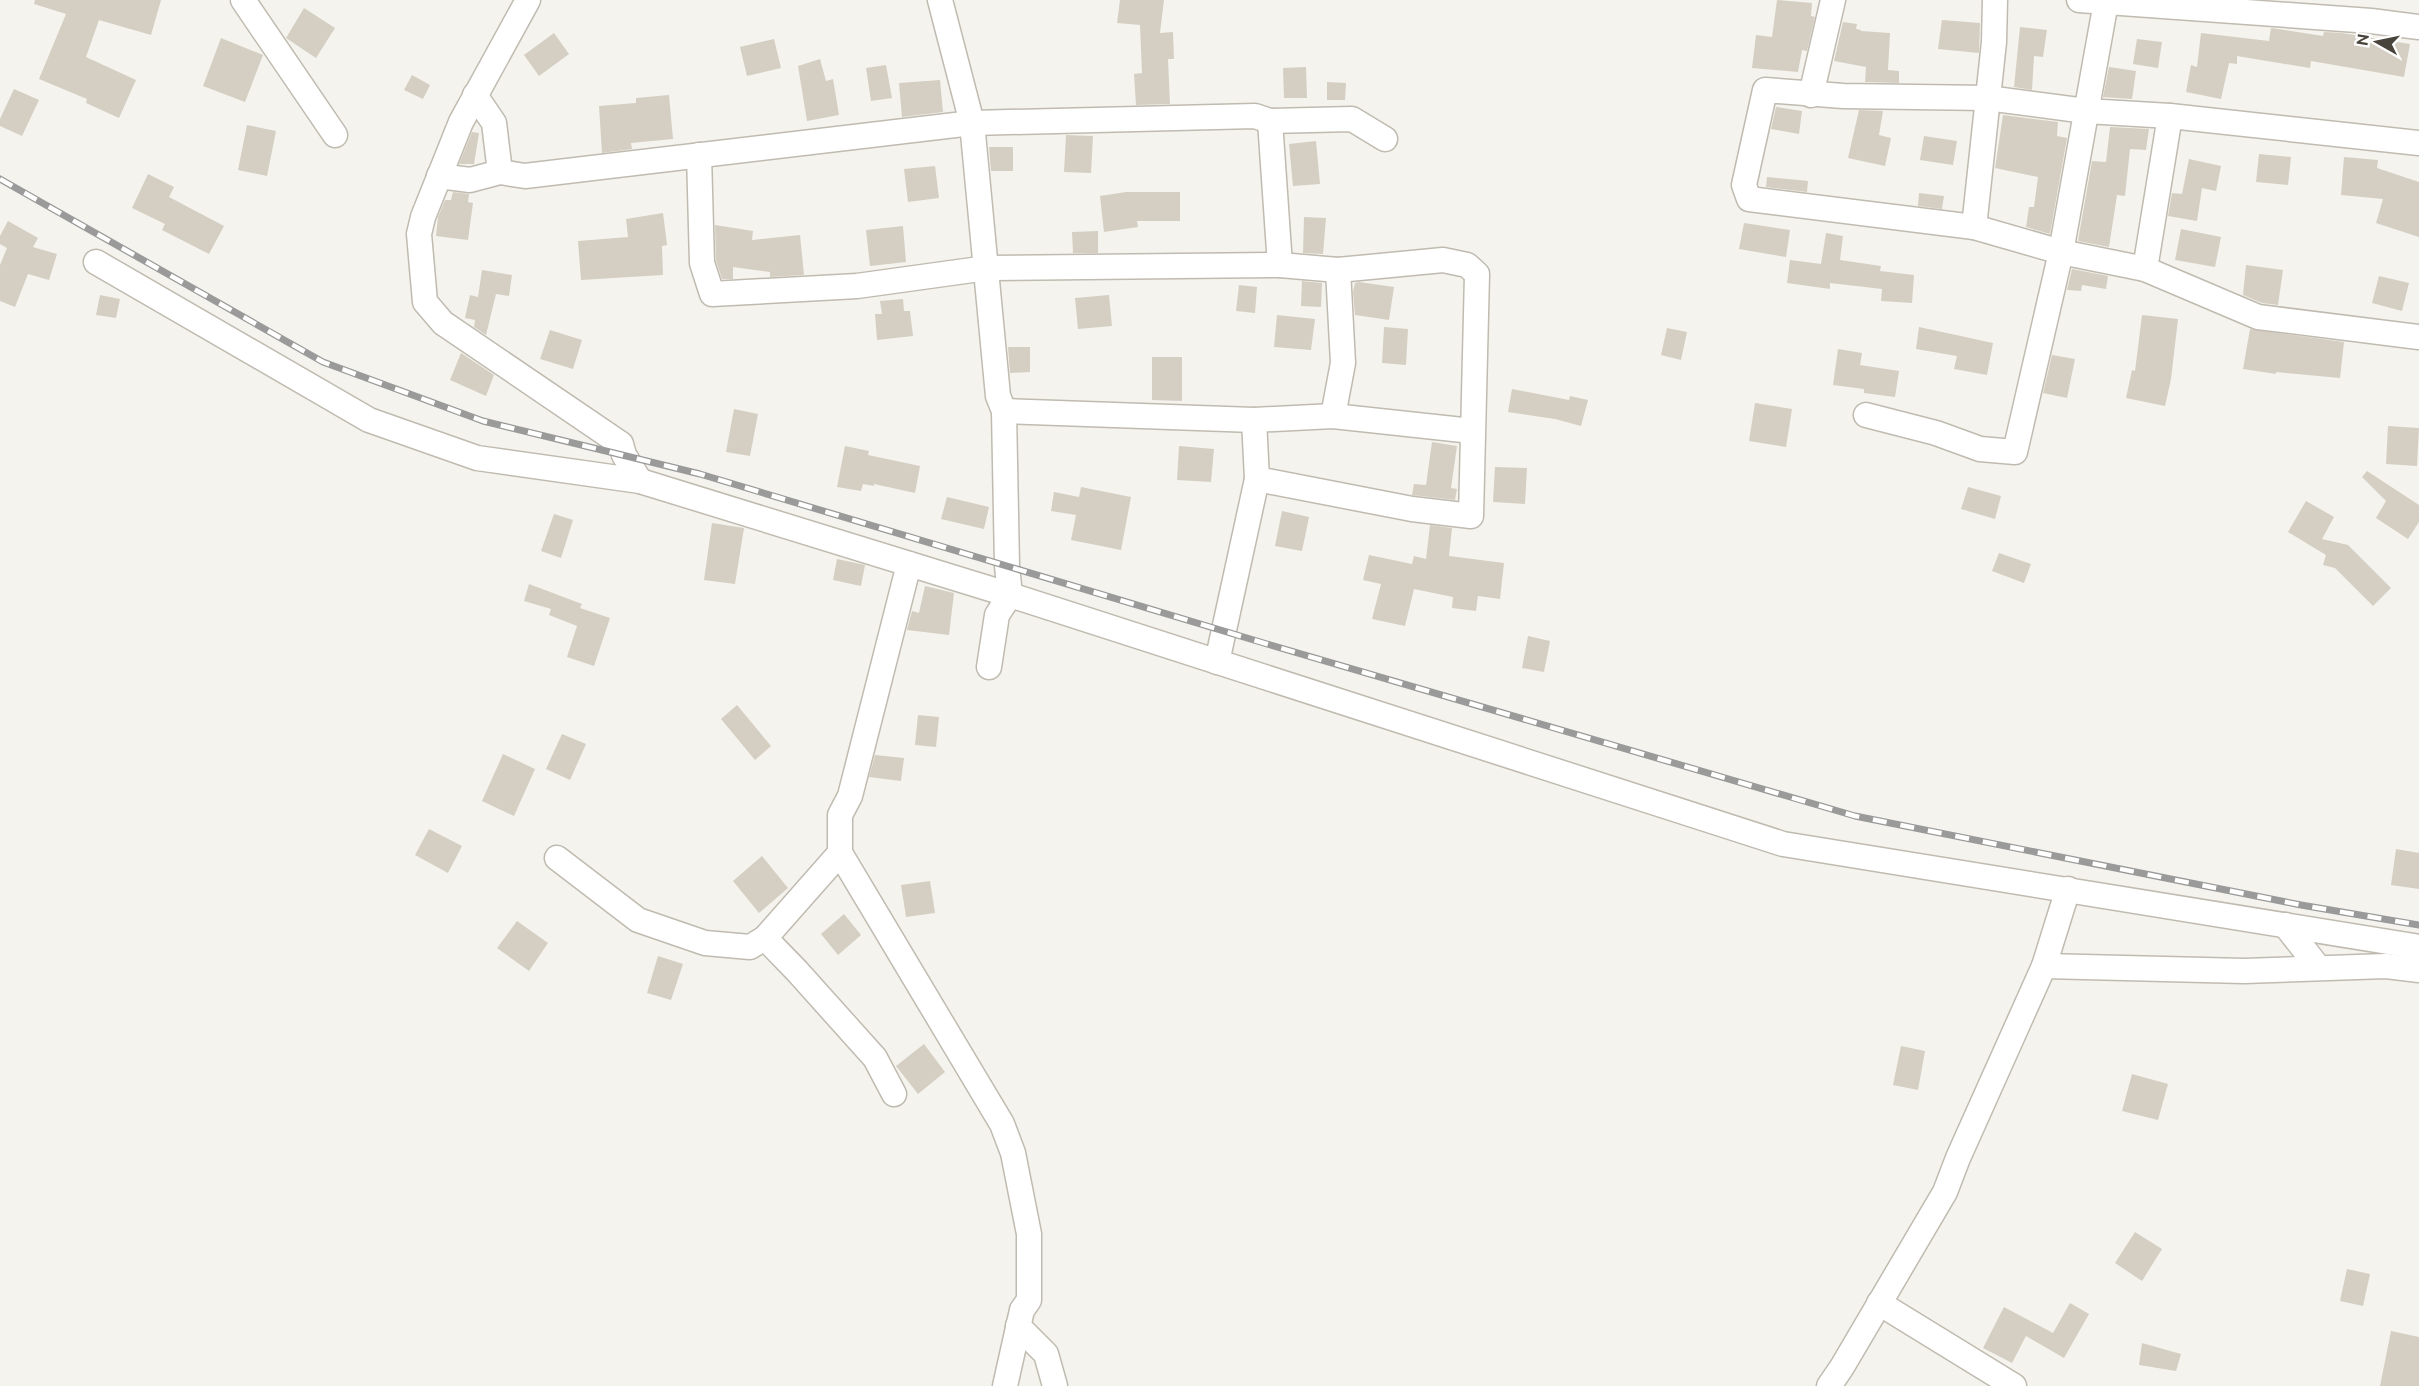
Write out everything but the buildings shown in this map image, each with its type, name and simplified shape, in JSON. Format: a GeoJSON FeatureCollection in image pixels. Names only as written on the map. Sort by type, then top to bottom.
{"type":"FeatureCollection","features":[{"type":"Feature","properties":{"kind":"street"},"geometry":{"type":"LineString","coordinates":[[243,0],[335,135]]}},
{"type":"Feature","properties":{"kind":"street"},"geometry":{"type":"LineString","coordinates":[[528,0],[461,122],[423,217],[419,234],[425,302],[430,311],[443,323],[621,444],[624,455],[640,481]]}},
{"type":"Feature","properties":{"kind":"street"},"geometry":{"type":"LineString","coordinates":[[940,0],[972,123],[998,396],[1004,411],[1007,566],[1010,595],[997,615],[989,667]]}},
{"type":"Feature","properties":{"kind":"street"},"geometry":{"type":"LineString","coordinates":[[1811,95],[1833,0]]}},
{"type":"Feature","properties":{"kind":"street"},"geometry":{"type":"LineString","coordinates":[[1974,227],[1994,42],[1995,0]]}},
{"type":"Feature","properties":{"kind":"street"},"geometry":{"type":"LineString","coordinates":[[2079,0],[2264,7],[2419,27]]}},
{"type":"Feature","properties":{"kind":"street"},"geometry":{"type":"LineString","coordinates":[[1866,414],[1936,433],[1980,449],[2015,452],[2061,252],[2106,2]]}},
{"type":"Feature","properties":{"kind":"street"},"geometry":{"type":"LineString","coordinates":[[2419,143],[2170,116],[2086,111],[1987,98],[1811,95],[1765,90],[1744,185],[1749,199],[1974,227],[2061,252],[2145,269],[2258,317],[2419,337]]}},
{"type":"Feature","properties":{"kind":"street"},"geometry":{"type":"LineString","coordinates":[[475,95],[494,123],[500,172]]}},
{"type":"Feature","properties":{"kind":"street"},"geometry":{"type":"LineString","coordinates":[[439,176],[470,180],[500,172],[525,176],[972,123],[1255,116],[1270,121],[1352,119],[1385,139]]}},
{"type":"Feature","properties":{"kind":"street"},"geometry":{"type":"LineString","coordinates":[[2145,269],[2170,116]]}},
{"type":"Feature","properties":{"kind":"street"},"geometry":{"type":"LineString","coordinates":[[1270,121],[1280,265]]}},
{"type":"Feature","properties":{"kind":"street"},"geometry":{"type":"LineString","coordinates":[[699,155],[702,263],[712,294],[857,286],[987,268],[1280,265],[1338,270],[1443,260],[1467,265],[1477,274],[1471,516],[1412,509],[1257,479]]}},
{"type":"Feature","properties":{"kind":"street"},"geometry":{"type":"LineString","coordinates":[[96,262],[369,420],[477,458],[640,481],[1010,595],[1783,844],[2419,947]]}},
{"type":"Feature","properties":{"kind":"street"},"geometry":{"type":"LineString","coordinates":[[1333,416],[1343,363],[1338,270]]}},
{"type":"Feature","properties":{"kind":"street"},"geometry":{"type":"LineString","coordinates":[[1004,411],[1254,420],[1333,416],[1472,431]]}},
{"type":"Feature","properties":{"kind":"street"},"geometry":{"type":"LineString","coordinates":[[1217,662],[1257,479],[1254,420]]}},
{"type":"Feature","properties":{"kind":"street"},"geometry":{"type":"LineString","coordinates":[[909,564],[850,796],[840,815],[840,853],[1002,1124],[1012,1153],[1029,1234],[1029,1300],[1022,1310],[1005,1386]]}},
{"type":"Feature","properties":{"kind":"street"},"geometry":{"type":"LineString","coordinates":[[557,858],[638,920],[705,943],[750,947],[765,938],[840,853]]}},
{"type":"Feature","properties":{"kind":"street"},"geometry":{"type":"LineString","coordinates":[[1829,1386],[1945,1192],[2044,966],[2068,889]]}},
{"type":"Feature","properties":{"kind":"street"},"geometry":{"type":"LineString","coordinates":[[2285,925],[2318,967]]}},
{"type":"Feature","properties":{"kind":"street"},"geometry":{"type":"LineString","coordinates":[[765,938],[875,1058],[894,1094]]}},
{"type":"Feature","properties":{"kind":"street"},"geometry":{"type":"LineString","coordinates":[[2044,966],[2244,971],[2385,966],[2419,970]]}},
{"type":"Feature","properties":{"kind":"street"},"geometry":{"type":"LineString","coordinates":[[1880,1304],[2014,1386]]}},
{"type":"Feature","properties":{"kind":"street"},"geometry":{"type":"LineString","coordinates":[[1018,1326],[1046,1354],[1055,1386]]}},
{"type":"Feature","properties":{"kind":"railway"},"geometry":{"type":"LineString","coordinates":[[0,179],[323,362],[483,421],[700,474],[1267,644],[1855,816],[2301,905],[2419,925]]}}]}
